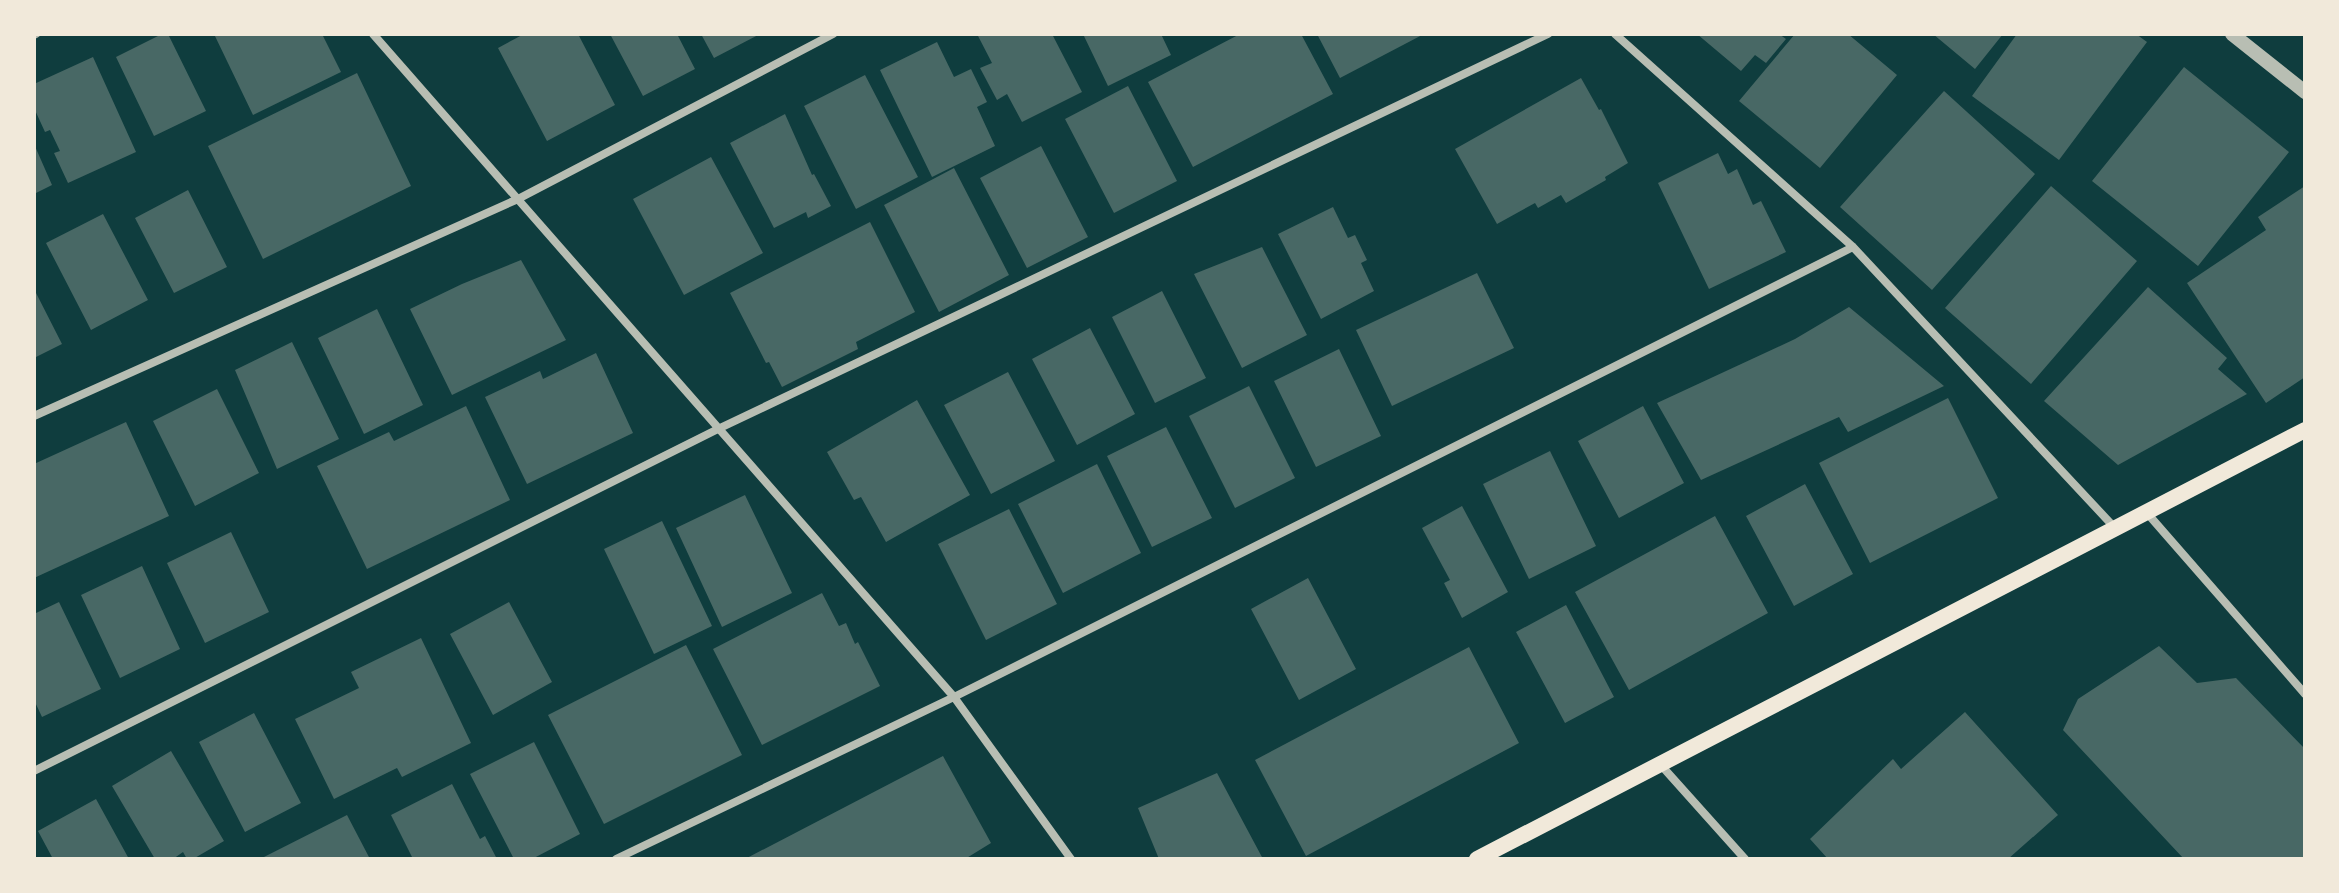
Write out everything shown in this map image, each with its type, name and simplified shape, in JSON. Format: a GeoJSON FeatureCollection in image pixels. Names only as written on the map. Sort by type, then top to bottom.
{"type":"FeatureCollection","features":[{"type":"Feature","properties":{"kind":"main road"},"geometry":{"type":"LineString","coordinates":[[1477,859],[2305,430]]}},
{"type":"Feature","properties":{"kind":"street"},"geometry":{"type":"LineString","coordinates":[[373,34],[954,697],[1071,859]]}},
{"type":"Feature","properties":{"kind":"street"},"geometry":{"type":"LineString","coordinates":[[34,416],[518,199],[833,34]]}},
{"type":"Feature","properties":{"kind":"street"},"geometry":{"type":"LineString","coordinates":[[34,771],[720,428],[1548,34]]}},
{"type":"Feature","properties":{"kind":"street"},"geometry":{"type":"LineString","coordinates":[[1615,34],[1853,247],[2114,527]]}},
{"type":"Feature","properties":{"kind":"street"},"geometry":{"type":"LineString","coordinates":[[2232,34],[2305,92]]}},
{"type":"Feature","properties":{"kind":"street"},"geometry":{"type":"LineString","coordinates":[[616,859],[954,697],[1853,247]]}},
{"type":"Feature","properties":{"kind":"street"},"geometry":{"type":"LineString","coordinates":[[2146,513],[2305,694]]}},
{"type":"Feature","properties":{"kind":"street"},"geometry":{"type":"LineString","coordinates":[[1660,764],[1745,859]]}},
{"type":"Feature","properties":{"kind":"building"},"geometry":{"type":"Polygon","coordinates":[[[162,34],[168,34],[206,111],[154,136],[116,57],[162,34]]]}},
{"type":"Feature","properties":{"kind":"building"},"geometry":{"type":"Polygon","coordinates":[[[214,34],[322,34],[341,72],[253,115],[214,34]]]}},
{"type":"Feature","properties":{"kind":"building"},"geometry":{"type":"Polygon","coordinates":[[[524,34],[578,34],[615,105],[547,141],[498,48],[524,34]]]}},
{"type":"Feature","properties":{"kind":"building"},"geometry":{"type":"Polygon","coordinates":[[[610,34],[677,34],[695,69],[643,96],[610,34]]]}},
{"type":"Feature","properties":{"kind":"building"},"geometry":{"type":"Polygon","coordinates":[[[701,34],[760,34],[714,58],[701,34]]]}},
{"type":"Feature","properties":{"kind":"building"},"geometry":{"type":"Polygon","coordinates":[[[977,34],[1052,34],[1082,92],[1022,122],[1007,94],[997,100],[980,68],[992,63],[977,34]]]}},
{"type":"Feature","properties":{"kind":"building"},"geometry":{"type":"Polygon","coordinates":[[[1083,34],[1161,34],[1171,55],[1108,86],[1083,34]]]}},
{"type":"Feature","properties":{"kind":"building"},"geometry":{"type":"Polygon","coordinates":[[[1240,34],[1301,34],[1333,94],[1193,167],[1148,82],[1240,34]]]}},
{"type":"Feature","properties":{"kind":"building"},"geometry":{"type":"Polygon","coordinates":[[[1317,34],[1424,34],[1340,78],[1317,34]]]}},
{"type":"Feature","properties":{"kind":"building"},"geometry":{"type":"Polygon","coordinates":[[[1697,34],[1779,34],[1786,39],[1766,63],[1755,55],[1741,71],[1697,34]]]}},
{"type":"Feature","properties":{"kind":"building"},"geometry":{"type":"Polygon","coordinates":[[[1795,34],[1848,34],[1897,75],[1820,168],[1739,101],[1795,34]]]}},
{"type":"Feature","properties":{"kind":"building"},"geometry":{"type":"Polygon","coordinates":[[[1933,34],[2003,34],[1975,69],[1933,34]]]}},
{"type":"Feature","properties":{"kind":"building"},"geometry":{"type":"Polygon","coordinates":[[[2017,34],[2136,34],[2147,42],[2059,160],[1972,96],[2017,34]]]}},
{"type":"Feature","properties":{"kind":"building"},"geometry":{"type":"Polygon","coordinates":[[[937,42],[954,77],[971,69],[987,102],[977,107],[995,146],[932,177],[880,70],[937,42]]]}},
{"type":"Feature","properties":{"kind":"building"},"geometry":{"type":"Polygon","coordinates":[[[93,57],[136,152],[68,183],[54,153],[60,151],[50,130],[45,132],[34,108],[34,84],[93,57]]]}},
{"type":"Feature","properties":{"kind":"building"},"geometry":{"type":"Polygon","coordinates":[[[2184,67],[2289,152],[2198,266],[2092,181],[2184,67]]]}},
{"type":"Feature","properties":{"kind":"building"},"geometry":{"type":"Polygon","coordinates":[[[357,73],[411,186],[263,259],[208,146],[357,73]]]}},
{"type":"Feature","properties":{"kind":"building"},"geometry":{"type":"Polygon","coordinates":[[[865,75],[918,177],[856,209],[804,106],[865,75]]]}},
{"type":"Feature","properties":{"kind":"building"},"geometry":{"type":"Polygon","coordinates":[[[1581,78],[1601,109],[1628,163],[1566,203],[1561,195],[1538,208],[1535,203],[1497,224],[1455,149],[1581,78]]]}},
{"type":"Feature","properties":{"kind":"building"},"geometry":{"type":"Polygon","coordinates":[[[1128,86],[1177,181],[1114,213],[1065,119],[1128,86]]]}},
{"type":"Feature","properties":{"kind":"building"},"geometry":{"type":"Polygon","coordinates":[[[1944,91],[2035,174],[1932,290],[1840,207],[1944,91]]]}},
{"type":"Feature","properties":{"kind":"building"},"geometry":{"type":"Polygon","coordinates":[[[785,114],[812,175],[831,206],[808,218],[806,212],[774,228],[730,143],[785,114]]]}},
{"type":"Feature","properties":{"kind":"building"},"geometry":{"type":"Polygon","coordinates":[[[34,144],[52,185],[34,194],[34,144]]]}},
{"type":"Feature","properties":{"kind":"building"},"geometry":{"type":"Polygon","coordinates":[[[1041,146],[1088,237],[1027,268],[980,178],[1041,146]]]}},
{"type":"Feature","properties":{"kind":"building"},"geometry":{"type":"Polygon","coordinates":[[[1718,153],[1728,174],[1737,169],[1753,205],[1761,201],[1786,252],[1709,289],[1658,183],[1718,153]]]}},
{"type":"Feature","properties":{"kind":"building"},"geometry":{"type":"Polygon","coordinates":[[[711,157],[763,253],[684,295],[633,199],[711,157]]]}},
{"type":"Feature","properties":{"kind":"building"},"geometry":{"type":"Polygon","coordinates":[[[954,168],[1009,275],[939,312],[884,205],[954,168]]]}},
{"type":"Feature","properties":{"kind":"building"},"geometry":{"type":"Polygon","coordinates":[[[2051,186],[2137,261],[2031,384],[1945,308],[2051,186]]]}},
{"type":"Feature","properties":{"kind":"building"},"geometry":{"type":"Polygon","coordinates":[[[2305,186],[2305,377],[2266,403],[2187,283],[2266,230],[2258,217],[2305,186]]]}},
{"type":"Feature","properties":{"kind":"building"},"geometry":{"type":"Polygon","coordinates":[[[188,190],[227,267],[174,293],[135,218],[188,190]]]}},
{"type":"Feature","properties":{"kind":"building"},"geometry":{"type":"Polygon","coordinates":[[[1333,207],[1348,238],[1355,235],[1367,260],[1361,263],[1374,291],[1321,319],[1278,234],[1333,207]]]}},
{"type":"Feature","properties":{"kind":"building"},"geometry":{"type":"Polygon","coordinates":[[[103,214],[148,300],[91,330],[46,243],[103,214]]]}},
{"type":"Feature","properties":{"kind":"building"},"geometry":{"type":"Polygon","coordinates":[[[870,222],[915,312],[856,342],[858,349],[782,387],[730,293],[870,222]]]}},
{"type":"Feature","properties":{"kind":"building"},"geometry":{"type":"Polygon","coordinates":[[[1262,247],[1307,335],[1242,368],[1194,274],[1262,247]]]}},
{"type":"Feature","properties":{"kind":"building"},"geometry":{"type":"Polygon","coordinates":[[[521,260],[566,340],[452,395],[410,309],[521,260]]]}},
{"type":"Feature","properties":{"kind":"building"},"geometry":{"type":"Polygon","coordinates":[[[1477,273],[1514,348],[1392,406],[1356,330],[1477,273]]]}},
{"type":"Feature","properties":{"kind":"building"},"geometry":{"type":"Polygon","coordinates":[[[2148,287],[2227,358],[2218,369],[2247,394],[2118,465],[2044,401],[2148,287]]]}},
{"type":"Feature","properties":{"kind":"building"},"geometry":{"type":"Polygon","coordinates":[[[34,289],[62,344],[34,358],[34,289]]]}},
{"type":"Feature","properties":{"kind":"building"},"geometry":{"type":"Polygon","coordinates":[[[1162,291],[1206,378],[1155,403],[1112,317],[1162,291]]]}},
{"type":"Feature","properties":{"kind":"building"},"geometry":{"type":"Polygon","coordinates":[[[1849,307],[1944,386],[1848,432],[1839,417],[1701,480],[1657,403],[1795,339],[1849,307]]]}},
{"type":"Feature","properties":{"kind":"building"},"geometry":{"type":"Polygon","coordinates":[[[377,309],[423,405],[364,434],[318,338],[377,309]]]}},
{"type":"Feature","properties":{"kind":"building"},"geometry":{"type":"Polygon","coordinates":[[[1090,328],[1135,414],[1077,445],[1032,359],[1090,328]]]}},
{"type":"Feature","properties":{"kind":"building"},"geometry":{"type":"Polygon","coordinates":[[[292,342],[339,439],[277,469],[235,370],[292,342]]]}},
{"type":"Feature","properties":{"kind":"building"},"geometry":{"type":"Polygon","coordinates":[[[1339,349],[1381,436],[1316,467],[1274,381],[1339,349]]]}},
{"type":"Feature","properties":{"kind":"building"},"geometry":{"type":"Polygon","coordinates":[[[596,353],[633,433],[527,484],[485,397],[540,371],[543,379],[596,353]]]}},
{"type":"Feature","properties":{"kind":"building"},"geometry":{"type":"Polygon","coordinates":[[[1008,372],[1055,461],[991,494],[944,405],[1008,372]]]}},
{"type":"Feature","properties":{"kind":"building"},"geometry":{"type":"Polygon","coordinates":[[[1249,386],[1295,478],[1235,508],[1189,416],[1249,386]]]}},
{"type":"Feature","properties":{"kind":"building"},"geometry":{"type":"Polygon","coordinates":[[[217,389],[259,473],[195,506],[153,421],[217,389]]]}},
{"type":"Feature","properties":{"kind":"building"},"geometry":{"type":"Polygon","coordinates":[[[1948,398],[1998,498],[1870,563],[1819,463],[1948,398]]]}},
{"type":"Feature","properties":{"kind":"building"},"geometry":{"type":"Polygon","coordinates":[[[917,400],[970,495],[886,542],[861,497],[854,500],[827,452],[917,400]]]}},
{"type":"Feature","properties":{"kind":"building"},"geometry":{"type":"Polygon","coordinates":[[[466,406],[510,500],[367,569],[317,466],[389,432],[394,441],[466,406]]]}},
{"type":"Feature","properties":{"kind":"building"},"geometry":{"type":"Polygon","coordinates":[[[1643,406],[1684,483],[1619,518],[1578,441],[1643,406]]]}},
{"type":"Feature","properties":{"kind":"building"},"geometry":{"type":"Polygon","coordinates":[[[126,422],[169,516],[34,578],[34,464],[126,422]]]}},
{"type":"Feature","properties":{"kind":"building"},"geometry":{"type":"Polygon","coordinates":[[[1166,427],[1212,518],[1152,547],[1107,456],[1166,427]]]}},
{"type":"Feature","properties":{"kind":"building"},"geometry":{"type":"Polygon","coordinates":[[[1550,451],[1596,546],[1529,579],[1483,484],[1550,451]]]}},
{"type":"Feature","properties":{"kind":"building"},"geometry":{"type":"Polygon","coordinates":[[[1097,464],[1141,553],[1063,593],[1018,504],[1097,464]]]}},
{"type":"Feature","properties":{"kind":"building"},"geometry":{"type":"Polygon","coordinates":[[[1805,484],[1853,574],[1794,606],[1746,516],[1805,484]]]}},
{"type":"Feature","properties":{"kind":"building"},"geometry":{"type":"Polygon","coordinates":[[[745,495],[792,593],[722,627],[676,528],[745,495]]]}},
{"type":"Feature","properties":{"kind":"building"},"geometry":{"type":"Polygon","coordinates":[[[1462,506],[1508,592],[1462,618],[1444,583],[1450,580],[1422,528],[1462,506]]]}},
{"type":"Feature","properties":{"kind":"building"},"geometry":{"type":"Polygon","coordinates":[[[1009,509],[1057,604],[986,640],[938,544],[1009,509]]]}},
{"type":"Feature","properties":{"kind":"building"},"geometry":{"type":"Polygon","coordinates":[[[1715,516],[1768,613],[1629,690],[1575,592],[1715,516]]]}},
{"type":"Feature","properties":{"kind":"building"},"geometry":{"type":"Polygon","coordinates":[[[662,521],[712,626],[654,654],[604,549],[662,521]]]}},
{"type":"Feature","properties":{"kind":"building"},"geometry":{"type":"Polygon","coordinates":[[[231,532],[269,612],[205,643],[167,563],[231,532]]]}},
{"type":"Feature","properties":{"kind":"building"},"geometry":{"type":"Polygon","coordinates":[[[142,566],[180,649],[120,678],[81,595],[142,566]]]}},
{"type":"Feature","properties":{"kind":"building"},"geometry":{"type":"Polygon","coordinates":[[[1308,578],[1356,669],[1299,700],[1251,609],[1308,578]]]}},
{"type":"Feature","properties":{"kind":"building"},"geometry":{"type":"Polygon","coordinates":[[[822,593],[839,626],[846,623],[855,644],[858,642],[880,686],[762,745],[713,649],[822,593]]]}},
{"type":"Feature","properties":{"kind":"building"},"geometry":{"type":"Polygon","coordinates":[[[59,602],[101,689],[42,717],[34,700],[34,614],[59,602]]]}},
{"type":"Feature","properties":{"kind":"building"},"geometry":{"type":"Polygon","coordinates":[[[509,602],[552,682],[493,715],[450,634],[509,602]]]}},
{"type":"Feature","properties":{"kind":"building"},"geometry":{"type":"Polygon","coordinates":[[[1566,605],[1614,697],[1565,723],[1516,632],[1566,605]]]}},
{"type":"Feature","properties":{"kind":"building"},"geometry":{"type":"Polygon","coordinates":[[[421,638],[471,743],[402,777],[397,768],[334,799],[295,719],[359,688],[351,672],[421,638]]]}},
{"type":"Feature","properties":{"kind":"building"},"geometry":{"type":"Polygon","coordinates":[[[686,645],[742,755],[604,824],[548,715],[686,645]]]}},
{"type":"Feature","properties":{"kind":"building"},"geometry":{"type":"Polygon","coordinates":[[[2159,646],[2197,683],[2236,678],[2305,749],[2305,859],[2184,859],[2063,730],[2078,699],[2159,646]]]}},
{"type":"Feature","properties":{"kind":"building"},"geometry":{"type":"Polygon","coordinates":[[[1469,647],[1519,743],[1306,856],[1255,760],[1469,647]]]}},
{"type":"Feature","properties":{"kind":"building"},"geometry":{"type":"Polygon","coordinates":[[[1965,712],[2058,815],[2008,859],[1828,859],[1810,839],[1893,759],[1901,769],[1965,712]]]}},
{"type":"Feature","properties":{"kind":"building"},"geometry":{"type":"Polygon","coordinates":[[[254,713],[301,803],[245,832],[199,742],[254,713]]]}},
{"type":"Feature","properties":{"kind":"building"},"geometry":{"type":"Polygon","coordinates":[[[534,742],[580,834],[532,859],[514,859],[470,774],[534,742]]]}},
{"type":"Feature","properties":{"kind":"building"},"geometry":{"type":"Polygon","coordinates":[[[171,751],[224,841],[193,859],[187,859],[183,852],[173,859],[155,859],[112,786],[171,751]]]}},
{"type":"Feature","properties":{"kind":"building"},"geometry":{"type":"Polygon","coordinates":[[[943,756],[991,843],[965,859],[745,859],[943,756]]]}},
{"type":"Feature","properties":{"kind":"building"},"geometry":{"type":"Polygon","coordinates":[[[1217,773],[1263,859],[1159,859],[1138,808],[1217,773]]]}},
{"type":"Feature","properties":{"kind":"building"},"geometry":{"type":"Polygon","coordinates":[[[452,784],[480,839],[485,836],[497,859],[413,859],[391,815],[452,784]]]}},
{"type":"Feature","properties":{"kind":"building"},"geometry":{"type":"Polygon","coordinates":[[[96,799],[129,859],[53,859],[38,831],[96,799]]]}},
{"type":"Feature","properties":{"kind":"building"},"geometry":{"type":"Polygon","coordinates":[[[347,815],[370,859],[260,859],[347,815]]]}}]}
